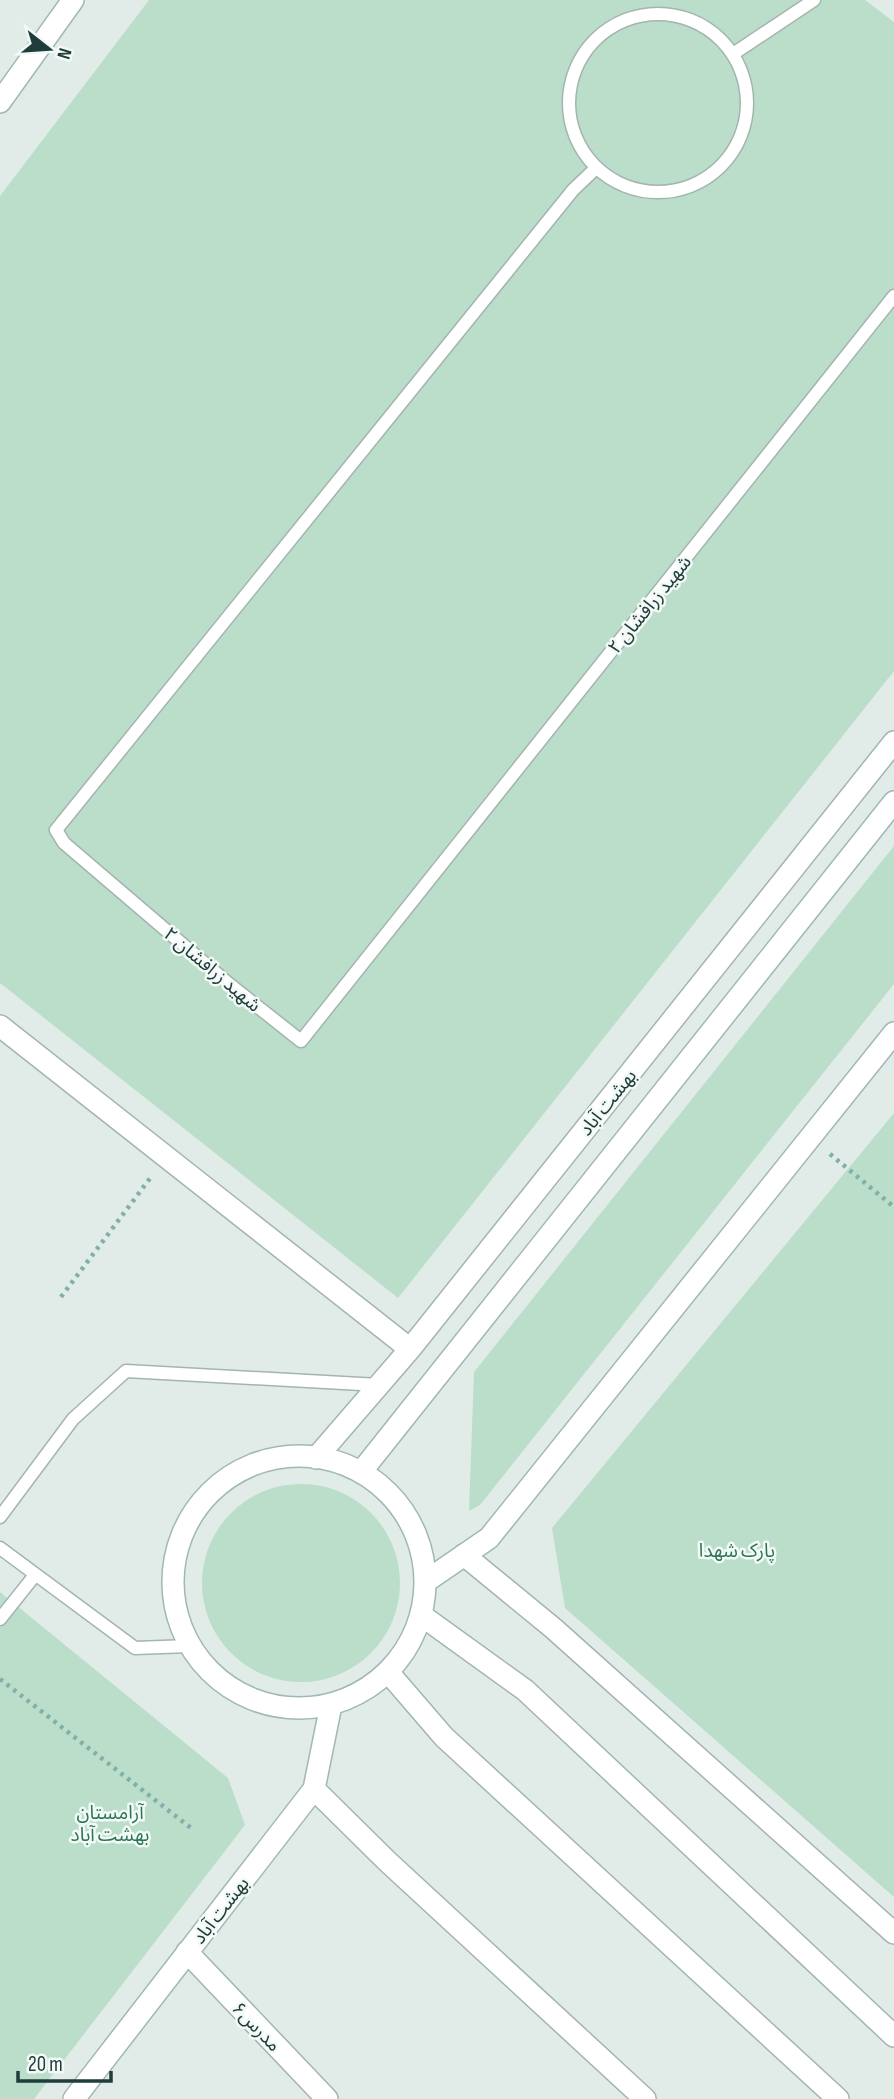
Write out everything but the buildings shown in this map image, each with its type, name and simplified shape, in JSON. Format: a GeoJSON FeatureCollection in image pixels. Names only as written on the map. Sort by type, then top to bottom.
{"type":"FeatureCollection","features":[{"type":"Feature","properties":{"kind":"street"},"geometry":{"type":"LineString","coordinates":[[0,102],[73,0]]}},
{"type":"Feature","properties":{"kind":"street","name":"بهشت آباد"},"geometry":{"type":"LineString","coordinates":[[316,1458],[410,1349],[894,742]]}},
{"type":"Feature","properties":{"kind":"street","name":"بهشت آباد"},"geometry":{"type":"LineString","coordinates":[[362,1472],[894,802]]}},
{"type":"Feature","properties":{"kind":"street"},"geometry":{"type":"LineString","coordinates":[[0,1026],[410,1349]]}},
{"type":"Feature","properties":{"kind":"street"},"geometry":{"type":"LineString","coordinates":[[425,1582],[489,1538],[894,1033]]}},
{"type":"Feature","properties":{"kind":"street"},"geometry":{"type":"LineString","coordinates":[[299,1456],[316,1458],[331,1460],[362,1472],[388,1492],[408,1518],[421,1549],[425,1582],[421,1615],[408,1645],[388,1672],[362,1692],[331,1704],[299,1709],[266,1705],[236,1692],[210,1672],[190,1646],[177,1616],[172,1583],[177,1550],[189,1520],[209,1493],[235,1473],[266,1460],[299,1456]]}},
{"type":"Feature","properties":{"kind":"street"},"geometry":{"type":"LineString","coordinates":[[464,1555],[554,1628],[894,1933]]}},
{"type":"Feature","properties":{"kind":"street"},"geometry":{"type":"LineString","coordinates":[[421,1615],[525,1690],[894,2036]]}},
{"type":"Feature","properties":{"kind":"street"},"geometry":{"type":"LineString","coordinates":[[388,1672],[444,1737],[838,2099]]}},
{"type":"Feature","properties":{"kind":"street","name":"بهشت آباد"},"geometry":{"type":"LineString","coordinates":[[74,2099],[314,1789],[331,1704]]}},
{"type":"Feature","properties":{"kind":"street"},"geometry":{"type":"LineString","coordinates":[[314,1789],[388,1862],[645,2099]]}},
{"type":"Feature","properties":{"kind":"street","name":"مدرس۶"},"geometry":{"type":"LineString","coordinates":[[187,1952],[327,2099]]}},
{"type":"Feature","properties":{"kind":"lane"},"geometry":{"type":"LineString","coordinates":[[733,54],[814,0]]}},
{"type":"Feature","properties":{"kind":"lane"},"geometry":{"type":"LineString","coordinates":[[646,14],[686,18],[704,26],[720,38],[733,54],[747,91],[743,131],[722,165],[707,177],[689,187],[670,192],[650,192],[631,188],[612,179],[596,168],[584,152],[570,115],[569,94],[573,75],[582,57],[594,41],[609,28],[646,14]]}},
{"type":"Feature","properties":{"kind":"lane","name":"شهید زرافشان ۲"},"geometry":{"type":"LineString","coordinates":[[596,168],[573,190],[56,831],[74,852],[229,984],[301,1041],[894,296]]}},
{"type":"Feature","properties":{"kind":"lane"},"geometry":{"type":"LineString","coordinates":[[0,1517],[73,1419],[126,1371],[379,1385]]}},
{"type":"Feature","properties":{"kind":"lane"},"geometry":{"type":"LineString","coordinates":[[0,1548],[135,1648],[190,1646]]}},
{"type":"Feature","properties":{"kind":"lane"},"geometry":{"type":"LineString","coordinates":[[0,1619],[35,1575]]}},
{"type":"Feature","properties":{"kind":"path"},"geometry":{"type":"LineString","coordinates":[[810,1137],[894,1207]]}},
{"type":"Feature","properties":{"kind":"path"},"geometry":{"type":"LineString","coordinates":[[61,1297],[166,1157]]}},
{"type":"Feature","properties":{"kind":"path"},"geometry":{"type":"LineString","coordinates":[[0,1679],[191,1828]]}},
{"type":"Feature","properties":{"kind":"green space"},"geometry":{"type":"Polygon","coordinates":[[[149,0],[865,0],[894,22],[894,671],[398,1298],[0,983],[0,196],[149,0]]]}},
{"type":"Feature","properties":{"kind":"green space"},"geometry":{"type":"Polygon","coordinates":[[[894,846],[894,984],[480,1505],[469,1511],[474,1372],[894,846]]]}},
{"type":"Feature","properties":{"kind":"green space","name":"پارک شهدا"},"geometry":{"type":"Polygon","coordinates":[[[894,1113],[894,1897],[565,1608],[552,1528],[894,1113]]]}},
{"type":"Feature","properties":{"kind":"green space"},"geometry":{"type":"Polygon","coordinates":[[[301,1484],[339,1491],[371,1513],[393,1545],[400,1583],[393,1621],[371,1653],[339,1675],[301,1682],[263,1675],[231,1653],[209,1621],[202,1583],[209,1545],[231,1513],[263,1491],[301,1484]]]}},
{"type":"Feature","properties":{"kind":"green space","name":"آرامستان بهشت آباد"},"geometry":{"type":"Polygon","coordinates":[[[0,1592],[228,1778],[245,1825],[34,2099],[0,2099],[0,1592]]]}}]}
